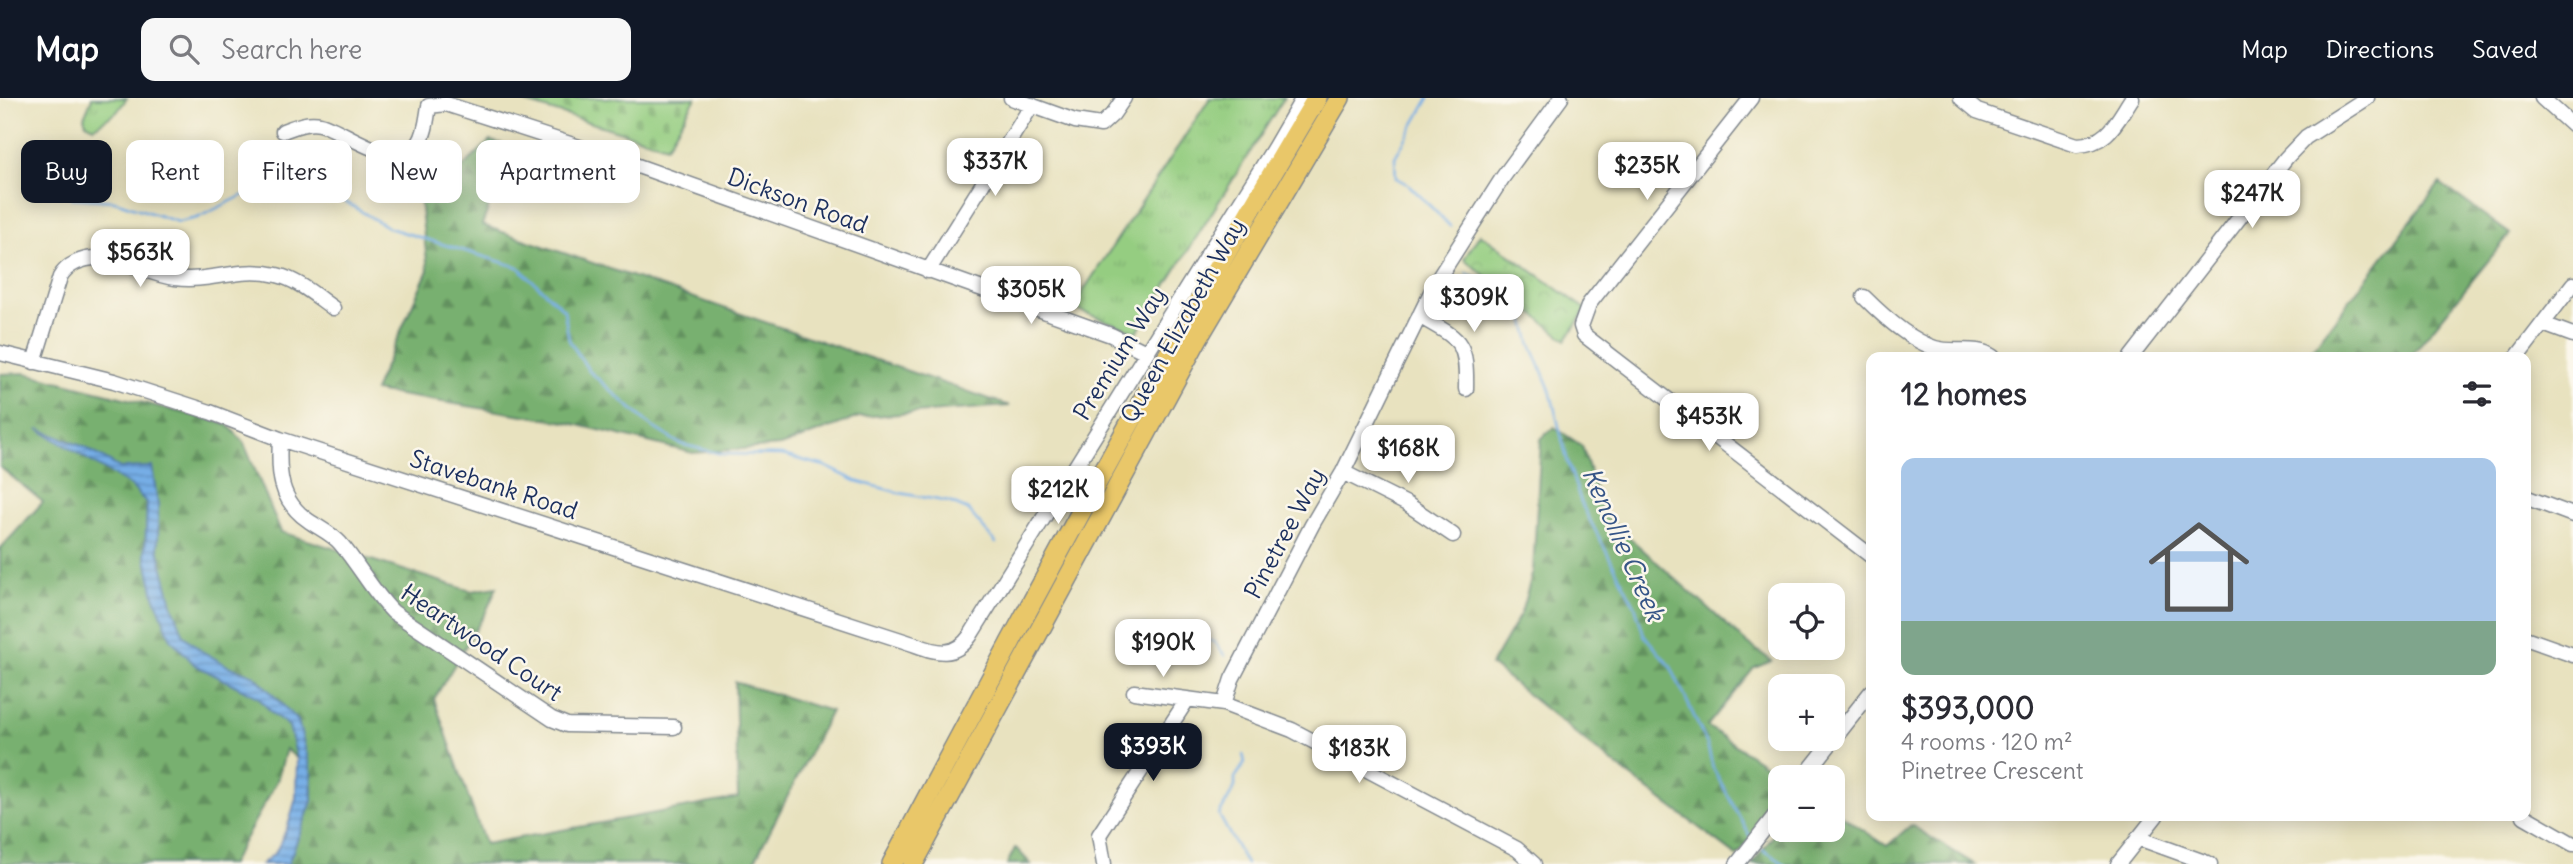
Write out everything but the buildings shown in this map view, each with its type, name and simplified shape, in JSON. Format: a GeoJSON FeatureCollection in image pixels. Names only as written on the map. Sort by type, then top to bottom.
{"type":"FeatureCollection","features":[{"type":"Feature","properties":{"kind":"highway","name":"Queen Elizabeth Way"},"geometry":{"type":"LineString","coordinates":[[913,864],[930,812],[1125,434],[1247,215],[1317,98]]}},
{"type":"Feature","properties":{"kind":"highway","name":"Queen Elizabeth Way"},"geometry":{"type":"LineString","coordinates":[[892,864],[930,812],[1203,328],[1340,98]]}},
{"type":"Feature","properties":{"kind":"street"},"geometry":{"type":"LineString","coordinates":[[1011,98],[1075,121],[1101,125],[1124,98]]}},
{"type":"Feature","properties":{"kind":"street","name":"Premium Way"},"geometry":{"type":"LineString","coordinates":[[940,652],[959,649],[970,636],[1275,148],[1303,98]]}},
{"type":"Feature","properties":{"kind":"street","name":"Pinetree Way"},"geometry":{"type":"LineString","coordinates":[[1224,704],[1232,679],[1312,525],[1343,472],[1436,282],[1503,177],[1561,98]]}},
{"type":"Feature","properties":{"kind":"street"},"geometry":{"type":"LineString","coordinates":[[1751,98],[1589,304],[1581,326],[1584,335],[1866,552]]}},
{"type":"Feature","properties":{"kind":"street"},"geometry":{"type":"LineString","coordinates":[[1961,98],[1977,111],[2077,145],[2093,145],[2107,135],[2132,98]]}},
{"type":"Feature","properties":{"kind":"street"},"geometry":{"type":"LineString","coordinates":[[2135,352],[2286,158],[2306,137],[2367,98]]}},
{"type":"Feature","properties":{"kind":"street"},"geometry":{"type":"LineString","coordinates":[[2542,98],[2573,126]]}},
{"type":"Feature","properties":{"kind":"street","name":"Dickson Road"},"geometry":{"type":"LineString","coordinates":[[283,131],[318,123],[365,146],[397,154],[414,149],[421,141],[429,106],[446,104],[635,165],[1111,335],[1146,352]]}},
{"type":"Feature","properties":{"kind":"street"},"geometry":{"type":"LineString","coordinates":[[928,271],[1032,105]]}},
{"type":"Feature","properties":{"kind":"street"},"geometry":{"type":"LineString","coordinates":[[34,362],[63,272],[77,262],[89,258],[109,258],[150,274],[179,279],[208,278],[243,271],[274,275],[292,281],[333,308]]}},
{"type":"Feature","properties":{"kind":"street"},"geometry":{"type":"LineString","coordinates":[[2521,352],[2573,284]]}},
{"type":"Feature","properties":{"kind":"street"},"geometry":{"type":"LineString","coordinates":[[1864,297],[1880,313],[1923,343],[1936,348],[1982,352]]}},
{"type":"Feature","properties":{"kind":"street"},"geometry":{"type":"LineString","coordinates":[[1419,316],[1458,340],[1464,349],[1466,389]]}},
{"type":"Feature","properties":{"kind":"street"},"geometry":{"type":"LineString","coordinates":[[2543,324],[2573,335]]}},
{"type":"Feature","properties":{"kind":"street","name":"Stavebank Road"},"geometry":{"type":"LineString","coordinates":[[0,353],[114,381],[210,412],[279,439],[940,652]]}},
{"type":"Feature","properties":{"kind":"street","name":"Heartwood Court"},"geometry":{"type":"LineString","coordinates":[[279,439],[279,473],[289,500],[299,514],[337,539],[381,600],[393,612],[552,719],[581,727],[674,727]]}},
{"type":"Feature","properties":{"kind":"street"},"geometry":{"type":"LineString","coordinates":[[1343,472],[1407,504],[1453,535]]}},
{"type":"Feature","properties":{"kind":"street"},"geometry":{"type":"LineString","coordinates":[[2531,499],[2573,515]]}},
{"type":"Feature","properties":{"kind":"street"},"geometry":{"type":"LineString","coordinates":[[2531,640],[2573,655]]}},
{"type":"Feature","properties":{"kind":"street"},"geometry":{"type":"LineString","coordinates":[[1134,692],[1224,704],[1293,730],[1517,849],[1534,864]]}},
{"type":"Feature","properties":{"kind":"street"},"geometry":{"type":"LineString","coordinates":[[1813,765],[1866,698]]}},
{"type":"Feature","properties":{"kind":"street"},"geometry":{"type":"LineString","coordinates":[[1104,864],[1100,835],[1187,700]]}},
{"type":"Feature","properties":{"kind":"street"},"geometry":{"type":"LineString","coordinates":[[2531,820],[2573,844]]}},
{"type":"Feature","properties":{"kind":"street"},"geometry":{"type":"LineString","coordinates":[[2118,864],[2152,821]]}},
{"type":"Feature","properties":{"kind":"street"},"geometry":{"type":"LineString","coordinates":[[1737,864],[1768,824]]}},
{"type":"Feature","properties":{"kind":"street"},"geometry":{"type":"LineString","coordinates":[[2138,838],[2210,864]]}},
{"type":"Feature","properties":{"kind":"green space"},"geometry":{"type":"Polygon","coordinates":[[[92,98],[127,98],[117,112],[94,127],[86,123],[84,117],[92,98]]]}},
{"type":"Feature","properties":{"kind":"green space"},"geometry":{"type":"Polygon","coordinates":[[[510,98],[696,98],[667,146],[510,98]]]}},
{"type":"Feature","properties":{"kind":"green space"},"geometry":{"type":"Polygon","coordinates":[[[1210,98],[1284,98],[1137,332],[1072,308],[1210,98]]]}},
{"type":"Feature","properties":{"kind":"green space"},"geometry":{"type":"Polygon","coordinates":[[[476,154],[476,203],[490,203],[482,225],[1010,406],[859,417],[780,446],[693,453],[566,422],[374,391],[428,270],[420,203],[462,203],[462,167],[476,154]]]}},
{"type":"Feature","properties":{"kind":"green space"},"geometry":{"type":"Polygon","coordinates":[[[2440,183],[2510,234],[2414,352],[2310,352],[2440,183]]]}},
{"type":"Feature","properties":{"kind":"green space"},"geometry":{"type":"Polygon","coordinates":[[[1480,234],[1586,309],[1566,340],[1464,259],[1480,234]]]}},
{"type":"Feature","properties":{"kind":"green space"},"geometry":{"type":"Polygon","coordinates":[[[25,373],[227,424],[243,441],[281,532],[471,591],[497,587],[486,612],[434,699],[485,844],[738,798],[735,682],[831,711],[753,864],[288,864],[312,801],[311,771],[286,749],[277,781],[231,864],[0,864],[0,549],[43,502],[0,467],[0,374],[25,373]]]}},
{"type":"Feature","properties":{"kind":"green space"},"geometry":{"type":"Polygon","coordinates":[[[1554,427],[1582,446],[1603,514],[1747,643],[1772,661],[1754,668],[1707,726],[1768,767],[1768,816],[1737,856],[1610,761],[1491,665],[1521,613],[1533,571],[1541,439],[1554,427]]]}},
{"type":"Feature","properties":{"kind":"green space"},"geometry":{"type":"Polygon","coordinates":[[[1845,818],[1887,846],[1911,825],[1974,864],[1752,864],[1769,842],[1845,842],[1845,818]]]}},
{"type":"Feature","properties":{"kind":"green space"},"geometry":{"type":"Polygon","coordinates":[[[1016,848],[1031,864],[1007,864],[1016,848]]]}},
{"type":"Feature","properties":{"kind":"water"},"geometry":{"type":"Polygon","coordinates":[[[38,429],[84,447],[120,468],[152,467],[158,505],[158,549],[172,604],[184,636],[200,650],[228,666],[255,676],[298,721],[311,771],[312,801],[288,864],[262,864],[276,852],[288,826],[296,798],[297,758],[289,726],[272,713],[258,697],[195,665],[171,639],[154,595],[145,555],[147,503],[131,486],[38,429]]]}},
{"type":"Feature","properties":{"kind":"waterway","name":"Kenollie Creek"},"geometry":{"type":"LineString","coordinates":[[1429,98],[1395,157],[1396,178],[1409,185],[1450,226]]}},
{"type":"Feature","properties":{"kind":"waterway"},"geometry":{"type":"LineString","coordinates":[[112,201],[178,222],[197,218],[264,185],[297,179],[344,201],[389,228],[518,267],[564,310],[569,340],[589,371],[651,426],[680,444],[722,454],[782,455],[825,466],[856,481],[949,502],[968,510],[996,543]]}},
{"type":"Feature","properties":{"kind":"waterway","name":"Kenollie Creek"},"geometry":{"type":"LineString","coordinates":[[1466,273],[1496,289],[1523,313],[1530,342],[1550,390],[1568,463],[1582,505],[1635,606],[1644,635],[1671,667],[1707,744],[1713,768],[1751,838]]}},
{"type":"Feature","properties":{"kind":"waterway"},"geometry":{"type":"LineString","coordinates":[[1142,625],[1215,642],[1225,656]]}},
{"type":"Feature","properties":{"kind":"waterway"},"geometry":{"type":"LineString","coordinates":[[1243,754],[1245,763],[1235,778],[1235,787],[1219,815],[1246,864]]}},
{"type":"Feature","properties":{"kind":"waterway","name":"Kenollie Creek"},"geometry":{"type":"LineString","coordinates":[[1762,849],[1785,864]]}}]}
